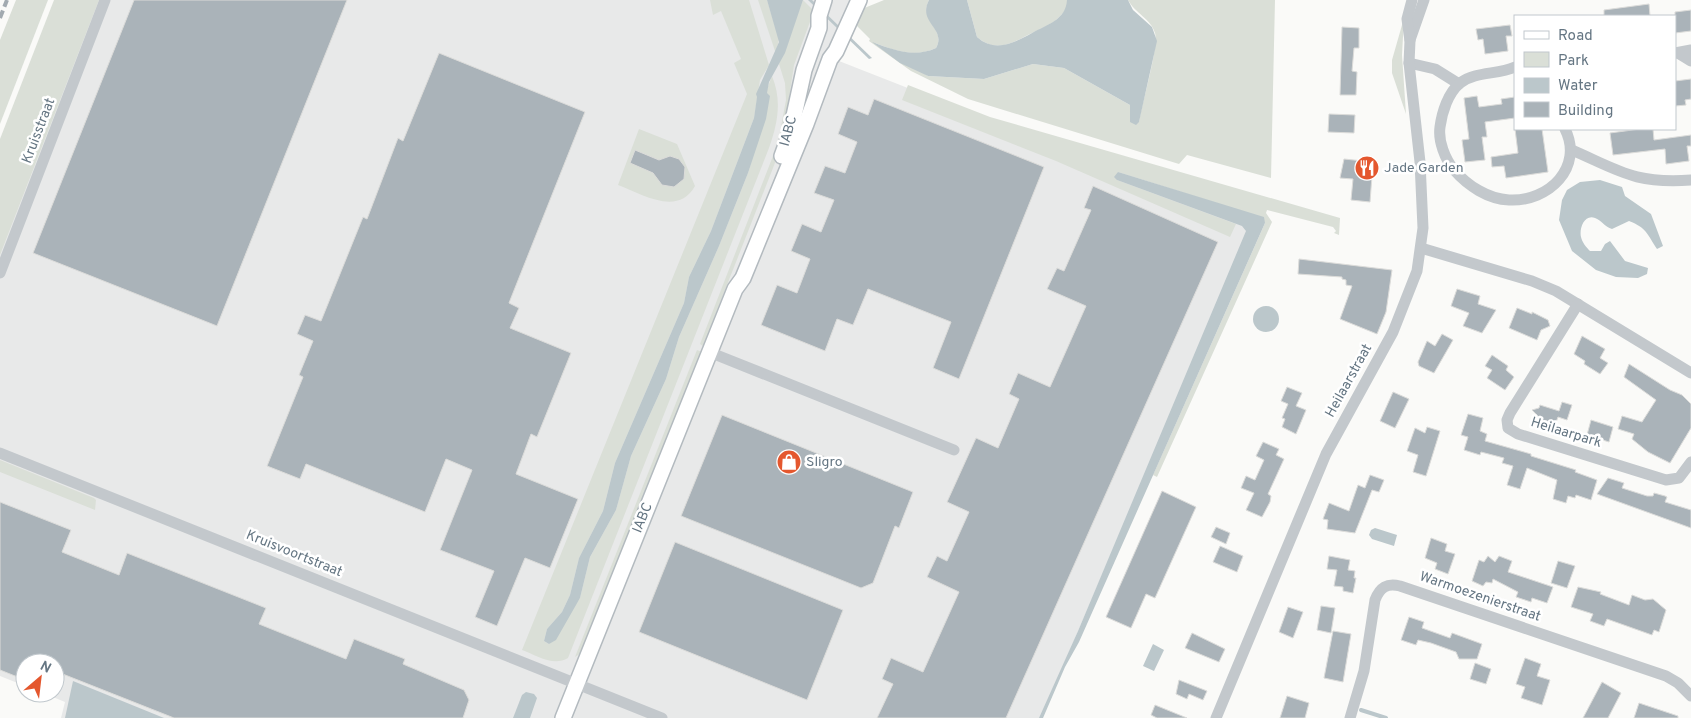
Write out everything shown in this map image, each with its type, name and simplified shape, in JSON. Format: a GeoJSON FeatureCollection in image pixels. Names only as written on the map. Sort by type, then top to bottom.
{"type":"FeatureCollection","features":[{"type":"Feature","properties":{"kind":"street","name":"Kruisstraat"},"geometry":{"type":"LineString","coordinates":[[0,272],[105,0]]}},
{"type":"Feature","properties":{"kind":"street","name":"IABC"},"geometry":{"type":"LineString","coordinates":[[846,19],[850,0]]}},
{"type":"Feature","properties":{"kind":"street","name":"IABC"},"geometry":{"type":"LineString","coordinates":[[563,718],[709,352],[735,289],[743,278],[806,124],[830,59],[829,49],[859,0]]}},
{"type":"Feature","properties":{"kind":"street","name":"Heilaarstraat"},"geometry":{"type":"LineString","coordinates":[[1216,718],[1326,454],[1400,318],[1413,284],[1422,248],[1420,162],[1409,63],[1410,41],[1407,19],[1412,0]]}},
{"type":"Feature","properties":{"kind":"street","name":"Heilaarstraat"},"geometry":{"type":"LineString","coordinates":[[1410,41],[1424,0]]}},
{"type":"Feature","properties":{"kind":"street","name":"IABC"},"geometry":{"type":"LineString","coordinates":[[735,289],[736,276],[790,134],[802,76],[829,1]]}},
{"type":"Feature","properties":{"kind":"street"},"geometry":{"type":"LineString","coordinates":[[1676,53],[1691,50]]}},
{"type":"Feature","properties":{"kind":"street"},"geometry":{"type":"LineString","coordinates":[[1676,53],[1691,62]]}},
{"type":"Feature","properties":{"kind":"street"},"geometry":{"type":"LineString","coordinates":[[1409,63],[1435,70],[1459,84]]}},
{"type":"Feature","properties":{"kind":"street"},"geometry":{"type":"LineString","coordinates":[[1512,71],[1473,76],[1459,84],[1446,102],[1441,117],[1439,134],[1450,165],[1461,178],[1475,189],[1492,197],[1508,200],[1533,198],[1560,180],[1570,160],[1572,150],[1565,130]]}},
{"type":"Feature","properties":{"kind":"street"},"geometry":{"type":"LineString","coordinates":[[1572,150],[1608,168],[1641,179],[1663,182],[1691,180]]}},
{"type":"Feature","properties":{"kind":"street"},"geometry":{"type":"LineString","coordinates":[[1422,248],[1532,281],[1578,304],[1691,373]]}},
{"type":"Feature","properties":{"kind":"street","name":"Heilaarpark"},"geometry":{"type":"LineString","coordinates":[[1578,304],[1510,413],[1507,420],[1508,428],[1518,434],[1666,480],[1680,478],[1691,462]]}},
{"type":"Feature","properties":{"kind":"street"},"geometry":{"type":"LineString","coordinates":[[709,352],[954,450]]}},
{"type":"Feature","properties":{"kind":"street","name":"Kruisvoortstraat"},"geometry":{"type":"LineString","coordinates":[[0,453],[576,684]]}},
{"type":"Feature","properties":{"kind":"street","name":"Warmoezenierstraat"},"geometry":{"type":"LineString","coordinates":[[1350,718],[1364,671],[1375,600],[1381,590],[1388,585],[1400,586],[1666,676],[1678,683],[1691,696]]}},
{"type":"Feature","properties":{"kind":"street"},"geometry":{"type":"LineString","coordinates":[[576,684],[662,718]]}},
{"type":"Feature","properties":{"kind":"shaded area"},"geometry":{"type":"Polygon","coordinates":[[[91,0],[862,0],[839,61],[1252,223],[1041,718],[61,718],[65,703],[65,653],[15,653],[15,682],[0,676],[0,241],[91,0]]]}},
{"type":"Feature","properties":{"kind":"green space"},"geometry":{"type":"Polygon","coordinates":[[[16,0],[48,0],[0,124],[0,40],[16,0]]]}},
{"type":"Feature","properties":{"kind":"green space"},"geometry":{"type":"Polygon","coordinates":[[[54,0],[99,0],[0,255],[0,139],[54,0]]]}},
{"type":"Feature","properties":{"kind":"green space"},"geometry":{"type":"Polygon","coordinates":[[[710,0],[749,0],[769,65],[760,80],[754,118],[711,231],[689,277],[684,303],[615,463],[603,511],[579,558],[570,595],[562,612],[547,629],[544,641],[549,644],[580,598],[590,557],[616,510],[631,456],[666,379],[679,337],[719,246],[748,173],[755,149],[767,89],[772,76],[778,103],[775,130],[568,658],[551,661],[522,650],[747,94],[734,63],[741,59],[721,11],[713,15],[710,0]]]}},
{"type":"Feature","properties":{"kind":"green space"},"geometry":{"type":"Polygon","coordinates":[[[758,0],[767,0],[779,39],[776,54],[758,0]]]}},
{"type":"Feature","properties":{"kind":"green space"},"geometry":{"type":"Polygon","coordinates":[[[803,0],[814,11],[794,65],[782,145],[703,346],[700,344],[778,143],[786,100],[785,83],[779,64],[803,0]]]}},
{"type":"Feature","properties":{"kind":"green space"},"geometry":{"type":"Polygon","coordinates":[[[884,0],[929,0],[927,14],[938,35],[936,48],[921,53],[913,53],[898,51],[875,43],[928,76],[984,79],[1033,64],[1064,68],[1130,105],[1130,122],[1139,122],[1156,40],[1153,28],[1128,0],[1275,0],[1271,178],[1187,155],[1179,164],[968,99],[911,71],[869,41],[870,39],[854,23],[862,9],[884,0]]]}},
{"type":"Feature","properties":{"kind":"green space"},"geometry":{"type":"Polygon","coordinates":[[[967,0],[1067,0],[1068,3],[1063,13],[1050,24],[1013,42],[999,46],[992,45],[977,37],[967,0]]]}},
{"type":"Feature","properties":{"kind":"green space"},"geometry":{"type":"Polygon","coordinates":[[[1404,18],[1402,55],[1406,114],[1392,73],[1392,60],[1404,18]]]}},
{"type":"Feature","properties":{"kind":"green space"},"geometry":{"type":"Polygon","coordinates":[[[908,85],[990,117],[1340,218],[1339,235],[1334,233],[1336,231],[1333,227],[1267,210],[1266,213],[1272,222],[1157,477],[1153,475],[1265,223],[1216,203],[1118,172],[1117,180],[1236,224],[1230,237],[1056,161],[902,100],[908,85]]]}},
{"type":"Feature","properties":{"kind":"green space"},"geometry":{"type":"Polygon","coordinates":[[[639,129],[677,144],[695,186],[688,195],[679,200],[669,202],[648,197],[618,185],[639,129]]]}},
{"type":"Feature","properties":{"kind":"green space"},"geometry":{"type":"Polygon","coordinates":[[[697,350],[702,352],[581,653],[575,657],[697,350]]]}},
{"type":"Feature","properties":{"kind":"green space"},"geometry":{"type":"Polygon","coordinates":[[[0,460],[94,498],[96,500],[95,510],[0,472],[0,460]]]}},
{"type":"Feature","properties":{"kind":"water"},"geometry":{"type":"Polygon","coordinates":[[[767,0],[803,0],[785,53],[769,82],[767,93],[770,96],[766,119],[748,173],[719,246],[679,337],[666,379],[631,456],[616,510],[590,557],[580,598],[556,640],[549,644],[544,641],[547,629],[562,612],[570,595],[579,558],[603,511],[615,463],[684,303],[689,277],[711,231],[754,118],[756,94],[779,42],[767,0]]]}},
{"type":"Feature","properties":{"kind":"water"},"geometry":{"type":"Polygon","coordinates":[[[808,0],[812,0],[872,58],[869,59],[808,0]]]}},
{"type":"Feature","properties":{"kind":"water"},"geometry":{"type":"Polygon","coordinates":[[[929,0],[967,0],[977,37],[991,45],[1005,45],[1054,21],[1063,12],[1067,0],[1128,0],[1133,10],[1152,27],[1157,41],[1139,122],[1136,125],[1130,122],[1130,105],[1064,68],[1033,64],[984,79],[928,76],[900,63],[872,42],[912,53],[936,48],[938,35],[929,20],[926,8],[929,0]]]}},
{"type":"Feature","properties":{"kind":"water"},"geometry":{"type":"Polygon","coordinates":[[[1118,172],[1264,217],[1265,223],[1079,642],[1065,667],[1043,718],[1039,718],[1078,631],[1246,231],[1242,226],[1117,180],[1114,177],[1118,172]]]}},
{"type":"Feature","properties":{"kind":"water"},"geometry":{"type":"Polygon","coordinates":[[[1600,180],[1622,187],[1625,196],[1651,214],[1663,246],[1657,249],[1643,229],[1629,221],[1612,229],[1591,217],[1583,223],[1581,230],[1582,239],[1590,251],[1601,251],[1605,244],[1610,241],[1625,261],[1648,268],[1647,274],[1638,278],[1616,277],[1596,270],[1572,251],[1559,220],[1562,200],[1567,190],[1580,182],[1600,180]]]}},
{"type":"Feature","properties":{"kind":"water"},"geometry":{"type":"Polygon","coordinates":[[[1266,306],[1275,310],[1279,319],[1275,328],[1266,332],[1257,328],[1253,319],[1257,310],[1266,306]]]}},
{"type":"Feature","properties":{"kind":"water"},"geometry":{"type":"Polygon","coordinates":[[[1375,528],[1397,535],[1394,546],[1372,539],[1369,535],[1371,530],[1375,528]]]}},
{"type":"Feature","properties":{"kind":"water"},"geometry":{"type":"Polygon","coordinates":[[[1153,644],[1164,650],[1154,671],[1143,666],[1153,644]]]}},
{"type":"Feature","properties":{"kind":"water"},"geometry":{"type":"Polygon","coordinates":[[[73,681],[164,718],[65,718],[73,681]]]}},
{"type":"Feature","properties":{"kind":"water"},"geometry":{"type":"Polygon","coordinates":[[[526,692],[534,694],[537,698],[530,718],[513,718],[522,695],[526,692]]]}},
{"type":"Feature","properties":{"kind":"building"},"geometry":{"type":"Polygon","coordinates":[[[134,0],[347,0],[217,326],[33,253],[134,0]]]}},
{"type":"Feature","properties":{"kind":"building"},"geometry":{"type":"Polygon","coordinates":[[[1649,4],[1650,15],[1604,15],[1604,10],[1649,4]]]}},
{"type":"Feature","properties":{"kind":"building"},"geometry":{"type":"Polygon","coordinates":[[[1691,10],[1691,31],[1676,33],[1675,12],[1691,10]]]}},
{"type":"Feature","properties":{"kind":"building"},"geometry":{"type":"Polygon","coordinates":[[[1510,25],[1512,36],[1506,36],[1508,51],[1485,54],[1483,39],[1478,40],[1476,29],[1510,25]]]}},
{"type":"Feature","properties":{"kind":"building"},"geometry":{"type":"Polygon","coordinates":[[[1342,27],[1359,28],[1359,48],[1354,48],[1352,71],[1357,72],[1356,95],[1340,95],[1342,27]]]}},
{"type":"Feature","properties":{"kind":"building"},"geometry":{"type":"Polygon","coordinates":[[[439,53],[585,112],[509,303],[519,308],[510,328],[571,353],[537,437],[531,434],[516,474],[578,499],[550,568],[525,558],[497,626],[475,617],[494,571],[440,550],[472,470],[446,459],[425,512],[306,464],[300,479],[267,466],[303,377],[299,375],[313,341],[297,334],[305,315],[321,321],[363,217],[367,219],[398,138],[403,141],[439,53]]]}},
{"type":"Feature","properties":{"kind":"building"},"geometry":{"type":"Polygon","coordinates":[[[1691,79],[1691,99],[1685,100],[1686,105],[1676,106],[1676,81],[1691,79]]]}},
{"type":"Feature","properties":{"kind":"building"},"geometry":{"type":"Polygon","coordinates":[[[1477,96],[1479,107],[1502,104],[1501,99],[1514,97],[1514,118],[1485,122],[1487,137],[1482,137],[1485,160],[1465,162],[1462,140],[1469,139],[1464,98],[1477,96]]]}},
{"type":"Feature","properties":{"kind":"building"},"geometry":{"type":"Polygon","coordinates":[[[874,99],[1044,167],[959,379],[933,368],[951,322],[868,289],[853,325],[837,319],[825,351],[761,325],[777,285],[797,293],[810,259],[791,251],[802,224],[821,232],[834,200],[814,193],[825,166],[845,173],[857,142],[838,134],[848,107],[868,115],[874,99]]]}},
{"type":"Feature","properties":{"kind":"building"},"geometry":{"type":"Polygon","coordinates":[[[1329,114],[1355,115],[1354,133],[1328,132],[1329,114]]]}},
{"type":"Feature","properties":{"kind":"building"},"geometry":{"type":"Polygon","coordinates":[[[1515,130],[1542,130],[1548,172],[1506,178],[1504,166],[1492,167],[1491,157],[1518,153],[1515,130]]]}},
{"type":"Feature","properties":{"kind":"building"},"geometry":{"type":"Polygon","coordinates":[[[1653,130],[1654,140],[1691,135],[1691,146],[1687,146],[1689,161],[1666,164],[1665,149],[1613,155],[1610,133],[1653,130]]]}},
{"type":"Feature","properties":{"kind":"building"},"geometry":{"type":"Polygon","coordinates":[[[635,150],[659,160],[670,156],[679,159],[685,167],[684,179],[674,187],[662,185],[653,173],[630,163],[635,150]]]}},
{"type":"Feature","properties":{"kind":"building"},"geometry":{"type":"Polygon","coordinates":[[[1344,159],[1373,162],[1370,202],[1351,200],[1353,179],[1340,178],[1344,159]]]}},
{"type":"Feature","properties":{"kind":"building"},"geometry":{"type":"Polygon","coordinates":[[[1093,186],[1218,242],[1006,718],[877,718],[893,684],[882,679],[891,658],[923,672],[959,592],[927,577],[937,556],[947,561],[969,512],[947,502],[976,438],[998,448],[1019,399],[1009,394],[1018,373],[1050,387],[1086,306],[1047,289],[1057,268],[1064,271],[1091,210],[1084,208],[1093,186]]]}},
{"type":"Feature","properties":{"kind":"building"},"geometry":{"type":"Polygon","coordinates":[[[1299,259],[1392,270],[1386,312],[1377,334],[1340,319],[1352,286],[1346,285],[1346,280],[1342,279],[1342,277],[1298,274],[1299,259]]]}},
{"type":"Feature","properties":{"kind":"building"},"geometry":{"type":"Polygon","coordinates":[[[1457,289],[1480,296],[1478,304],[1496,310],[1482,333],[1463,326],[1469,313],[1451,306],[1457,289]]]}},
{"type":"Feature","properties":{"kind":"building"},"geometry":{"type":"Polygon","coordinates":[[[1517,308],[1532,314],[1532,312],[1548,320],[1550,326],[1541,330],[1537,340],[1509,328],[1517,308]]]}},
{"type":"Feature","properties":{"kind":"building"},"geometry":{"type":"Polygon","coordinates":[[[1442,334],[1453,340],[1434,373],[1419,366],[1418,362],[1427,341],[1435,346],[1442,334]]]}},
{"type":"Feature","properties":{"kind":"building"},"geometry":{"type":"Polygon","coordinates":[[[1582,336],[1605,349],[1600,358],[1608,363],[1600,374],[1584,364],[1585,361],[1574,354],[1582,336]]]}},
{"type":"Feature","properties":{"kind":"building"},"geometry":{"type":"Polygon","coordinates":[[[1492,355],[1508,366],[1506,370],[1514,377],[1505,390],[1487,378],[1492,370],[1485,366],[1492,355]]]}},
{"type":"Feature","properties":{"kind":"building"},"geometry":{"type":"Polygon","coordinates":[[[1629,364],[1670,390],[1682,395],[1691,404],[1691,428],[1670,463],[1648,452],[1632,439],[1634,434],[1618,429],[1622,416],[1642,422],[1656,400],[1624,377],[1629,364]]]}},
{"type":"Feature","properties":{"kind":"building"},"geometry":{"type":"Polygon","coordinates":[[[1287,387],[1302,393],[1296,406],[1306,410],[1296,434],[1282,427],[1285,419],[1282,418],[1288,404],[1281,401],[1287,387]]]}},
{"type":"Feature","properties":{"kind":"building"},"geometry":{"type":"Polygon","coordinates":[[[1393,392],[1409,399],[1395,428],[1380,421],[1393,392]]]}},
{"type":"Feature","properties":{"kind":"building"},"geometry":{"type":"Polygon","coordinates":[[[1562,402],[1572,405],[1567,420],[1558,417],[1555,425],[1536,419],[1537,415],[1532,410],[1539,408],[1540,405],[1559,411],[1562,402]]]}},
{"type":"Feature","properties":{"kind":"building"},"geometry":{"type":"Polygon","coordinates":[[[1468,414],[1483,418],[1480,431],[1487,434],[1485,441],[1531,454],[1531,456],[1576,470],[1575,472],[1597,480],[1591,500],[1576,495],[1575,498],[1568,496],[1566,503],[1553,499],[1557,480],[1527,468],[1520,489],[1507,485],[1513,466],[1502,463],[1504,458],[1481,452],[1480,455],[1464,450],[1468,437],[1461,435],[1468,414]]]}},
{"type":"Feature","properties":{"kind":"building"},"geometry":{"type":"Polygon","coordinates":[[[722,415],[913,492],[899,528],[895,526],[873,583],[861,588],[681,516],[722,415]]]}},
{"type":"Feature","properties":{"kind":"building"},"geometry":{"type":"Polygon","coordinates":[[[1591,420],[1613,427],[1609,442],[1587,435],[1591,420]]]}},
{"type":"Feature","properties":{"kind":"building"},"geometry":{"type":"Polygon","coordinates":[[[1427,427],[1440,431],[1426,476],[1413,472],[1418,455],[1407,451],[1415,428],[1425,433],[1427,427]]]}},
{"type":"Feature","properties":{"kind":"building"},"geometry":{"type":"Polygon","coordinates":[[[1263,442],[1279,449],[1276,455],[1284,459],[1268,494],[1271,496],[1270,502],[1262,517],[1246,510],[1254,493],[1241,488],[1246,476],[1255,480],[1264,460],[1256,456],[1263,442]]]}},
{"type":"Feature","properties":{"kind":"building"},"geometry":{"type":"Polygon","coordinates":[[[1370,475],[1384,480],[1379,492],[1372,490],[1355,533],[1327,529],[1328,520],[1323,519],[1329,503],[1349,511],[1358,485],[1365,488],[1370,475]]]}},
{"type":"Feature","properties":{"kind":"building"},"geometry":{"type":"Polygon","coordinates":[[[1608,478],[1624,483],[1622,488],[1647,496],[1653,496],[1654,493],[1665,496],[1667,497],[1665,502],[1691,510],[1691,528],[1597,494],[1608,478]]]}},
{"type":"Feature","properties":{"kind":"building"},"geometry":{"type":"Polygon","coordinates":[[[1162,491],[1196,507],[1155,598],[1146,594],[1131,628],[1106,617],[1162,491]]]}},
{"type":"Feature","properties":{"kind":"building"},"geometry":{"type":"Polygon","coordinates":[[[0,502],[71,530],[62,552],[119,575],[127,553],[266,608],[259,624],[346,659],[354,639],[405,659],[403,664],[464,690],[469,700],[463,718],[174,718],[65,675],[65,653],[15,653],[15,676],[0,670],[0,502]]]}},
{"type":"Feature","properties":{"kind":"building"},"geometry":{"type":"Polygon","coordinates":[[[1216,527],[1230,533],[1226,544],[1211,537],[1216,527]]]}},
{"type":"Feature","properties":{"kind":"building"},"geometry":{"type":"Polygon","coordinates":[[[1431,538],[1447,544],[1445,551],[1455,554],[1448,574],[1435,569],[1437,563],[1425,558],[1431,538]]]}},
{"type":"Feature","properties":{"kind":"building"},"geometry":{"type":"Polygon","coordinates":[[[675,542],[843,610],[807,700],[639,632],[675,542]]]}},
{"type":"Feature","properties":{"kind":"building"},"geometry":{"type":"Polygon","coordinates":[[[1220,546],[1243,556],[1237,572],[1213,562],[1220,546]]]}},
{"type":"Feature","properties":{"kind":"building"},"geometry":{"type":"Polygon","coordinates":[[[1329,556],[1350,560],[1348,570],[1355,571],[1354,578],[1356,578],[1353,593],[1343,591],[1343,587],[1334,586],[1337,570],[1327,569],[1329,556]]]}},
{"type":"Feature","properties":{"kind":"building"},"geometry":{"type":"Polygon","coordinates":[[[1488,556],[1495,562],[1499,556],[1512,561],[1508,572],[1553,587],[1547,603],[1532,598],[1531,602],[1516,597],[1518,592],[1493,579],[1492,583],[1486,582],[1483,586],[1472,581],[1479,560],[1484,562],[1488,556]]]}},
{"type":"Feature","properties":{"kind":"building"},"geometry":{"type":"Polygon","coordinates":[[[1558,561],[1575,566],[1567,588],[1551,583],[1558,561]]]}},
{"type":"Feature","properties":{"kind":"building"},"geometry":{"type":"Polygon","coordinates":[[[1578,587],[1601,592],[1600,594],[1629,605],[1632,595],[1645,600],[1653,599],[1666,610],[1659,632],[1654,630],[1652,635],[1607,619],[1604,626],[1590,621],[1593,614],[1571,607],[1578,587]]]}},
{"type":"Feature","properties":{"kind":"building"},"geometry":{"type":"Polygon","coordinates":[[[1321,606],[1335,608],[1331,633],[1317,630],[1321,606]]]}},
{"type":"Feature","properties":{"kind":"building"},"geometry":{"type":"Polygon","coordinates":[[[1288,607],[1303,612],[1293,638],[1279,632],[1288,607]]]}},
{"type":"Feature","properties":{"kind":"building"},"geometry":{"type":"Polygon","coordinates":[[[1409,617],[1424,622],[1422,628],[1450,638],[1452,633],[1482,644],[1477,659],[1459,659],[1456,652],[1431,643],[1418,640],[1416,645],[1401,640],[1409,617]]]}},
{"type":"Feature","properties":{"kind":"building"},"geometry":{"type":"Polygon","coordinates":[[[1333,631],[1351,634],[1343,682],[1324,678],[1333,631]]]}},
{"type":"Feature","properties":{"kind":"building"},"geometry":{"type":"Polygon","coordinates":[[[1192,633],[1225,649],[1219,662],[1185,648],[1192,633]]]}},
{"type":"Feature","properties":{"kind":"building"},"geometry":{"type":"Polygon","coordinates":[[[1525,658],[1541,664],[1537,676],[1550,680],[1542,705],[1521,698],[1525,687],[1516,684],[1525,658]]]}},
{"type":"Feature","properties":{"kind":"building"},"geometry":{"type":"Polygon","coordinates":[[[1475,663],[1491,669],[1486,684],[1470,679],[1475,663]]]}},
{"type":"Feature","properties":{"kind":"building"},"geometry":{"type":"Polygon","coordinates":[[[1179,680],[1207,691],[1203,700],[1189,694],[1187,699],[1176,694],[1179,680]]]}},
{"type":"Feature","properties":{"kind":"building"},"geometry":{"type":"Polygon","coordinates":[[[1602,682],[1621,693],[1608,718],[1583,718],[1602,682]]]}},
{"type":"Feature","properties":{"kind":"building"},"geometry":{"type":"Polygon","coordinates":[[[1287,696],[1309,703],[1305,718],[1280,718],[1287,696]]]}},
{"type":"Feature","properties":{"kind":"building"},"geometry":{"type":"Polygon","coordinates":[[[1639,703],[1678,716],[1678,718],[1634,718],[1639,703]]]}},
{"type":"Feature","properties":{"kind":"building"},"geometry":{"type":"Polygon","coordinates":[[[1155,705],[1187,718],[1157,718],[1151,715],[1155,705]]]}},
{"type":"Feature","properties":{"kind":"waterway"},"geometry":{"type":"LineString","coordinates":[[1361,710],[1386,718]]}},
{"type":"Feature","properties":{"kind":"railway"},"geometry":{"type":"LineString","coordinates":[[0,18],[7,0]]}},
{"type":"Feature","properties":{"kind":"place","name":"Jade Garden"},"geometry":{"type":"Point","coordinates":[1367,168]}},
{"type":"Feature","properties":{"kind":"place","name":"Sligro"},"geometry":{"type":"Point","coordinates":[789,462]}}]}
